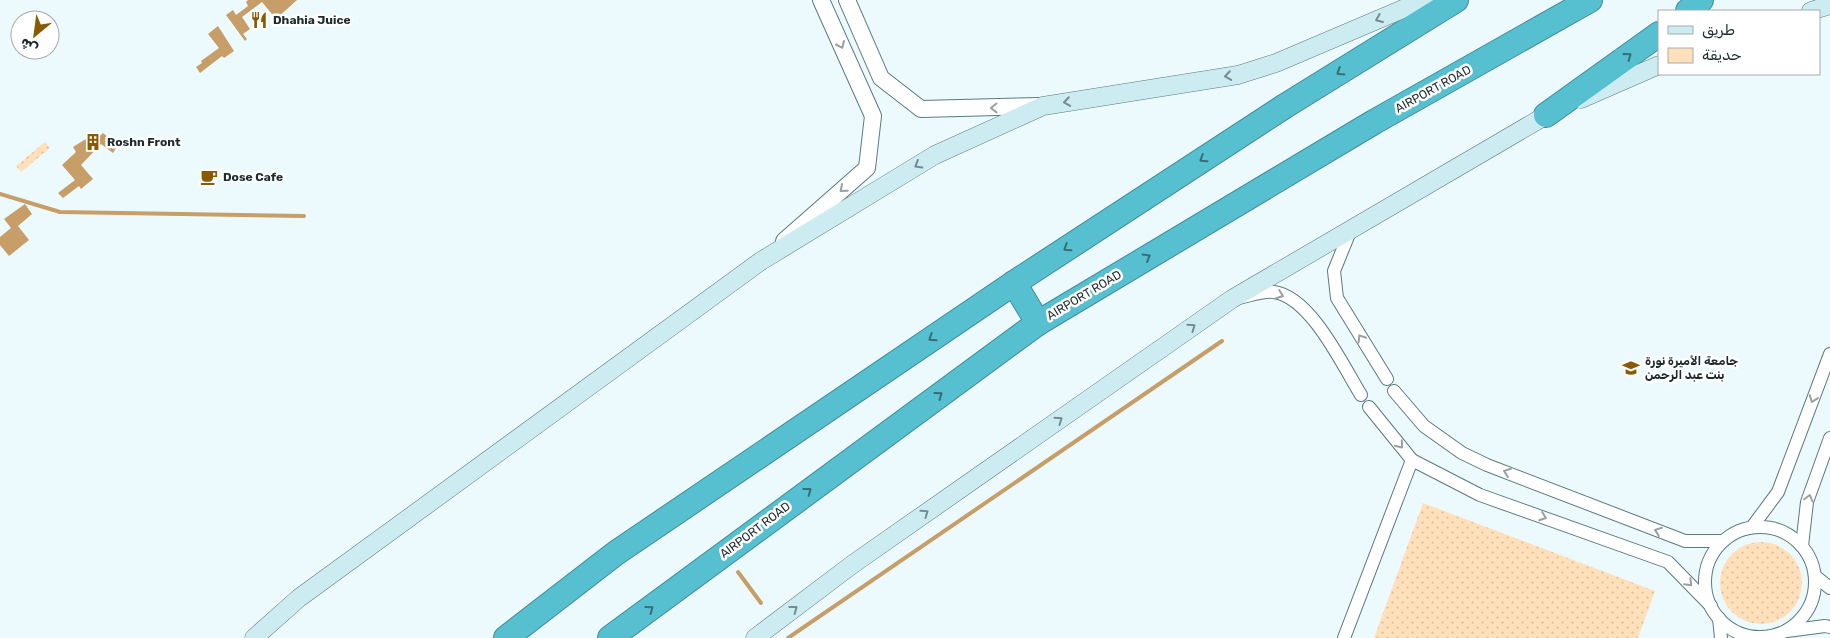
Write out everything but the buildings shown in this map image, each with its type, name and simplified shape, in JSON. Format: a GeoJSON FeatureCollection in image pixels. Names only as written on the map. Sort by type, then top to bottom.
{"type":"FeatureCollection","features":[{"type":"Feature","properties":{"kind":"highway"},"geometry":{"type":"LineString","coordinates":[[506,638],[616,553],[1014,283],[1286,106],[1456,0]]}},
{"type":"Feature","properties":{"kind":"highway","name":"AIRPORT ROAD"},"geometry":{"type":"LineString","coordinates":[[610,638],[1038,323],[1374,122],[1590,0]]}},
{"type":"Feature","properties":{"kind":"highway"},"geometry":{"type":"LineString","coordinates":[[1689,10],[1701,0]]}},
{"type":"Feature","properties":{"kind":"highway"},"geometry":{"type":"LineString","coordinates":[[1546,115],[1658,35]]}},
{"type":"Feature","properties":{"kind":"highway"},"geometry":{"type":"LineString","coordinates":[[1014,283],[1038,323]]}},
{"type":"Feature","properties":{"kind":"main road"},"geometry":{"type":"LineString","coordinates":[[254,638],[299,598],[761,261],[934,155],[1043,106],[1238,75],[1276,62],[1424,0]]}},
{"type":"Feature","properties":{"kind":"main road"},"geometry":{"type":"LineString","coordinates":[[1814,10],[1830,5]]}},
{"type":"Feature","properties":{"kind":"main road"},"geometry":{"type":"LineString","coordinates":[[755,638],[853,564],[1232,299],[1546,115],[1658,65]]}},
{"type":"Feature","properties":{"kind":"street"},"geometry":{"type":"LineString","coordinates":[[761,261],[867,168],[873,116],[821,0]]}},
{"type":"Feature","properties":{"kind":"street"},"geometry":{"type":"LineString","coordinates":[[847,0],[881,78],[921,109],[1043,106]]}},
{"type":"Feature","properties":{"kind":"street"},"geometry":{"type":"LineString","coordinates":[[1351,229],[1334,271],[1337,298],[1387,379]]}},
{"type":"Feature","properties":{"kind":"street"},"geometry":{"type":"LineString","coordinates":[[1232,299],[1273,292],[1293,300],[1315,321],[1362,395]]}},
{"type":"Feature","properties":{"kind":"street"},"geometry":{"type":"LineString","coordinates":[[1752,527],[1778,492],[1830,354]]}},
{"type":"Feature","properties":{"kind":"street"},"geometry":{"type":"LineString","coordinates":[[1394,391],[1424,426],[1462,453],[1487,465],[1685,541],[1723,541]]}},
{"type":"Feature","properties":{"kind":"street"},"geometry":{"type":"LineString","coordinates":[[1369,407],[1412,460],[1480,495],[1668,562],[1711,606],[1719,618],[1733,629],[1750,635],[1767,637],[1782,632],[1825,626],[1830,627]]}},
{"type":"Feature","properties":{"kind":"street"},"geometry":{"type":"LineString","coordinates":[[1802,546],[1807,502],[1830,438]]}},
{"type":"Feature","properties":{"kind":"street"},"geometry":{"type":"LineString","coordinates":[[1344,638],[1412,460]]}},
{"type":"Feature","properties":{"kind":"street"},"geometry":{"type":"LineString","coordinates":[[1711,606],[1706,589],[1706,572],[1712,555],[1723,541],[1737,532],[1752,527],[1771,528],[1788,534],[1802,546],[1811,560],[1815,576],[1814,594],[1808,610],[1797,623],[1782,632]]}},
{"type":"Feature","properties":{"kind":"street"},"geometry":{"type":"LineString","coordinates":[[1815,576],[1830,588]]}},
{"type":"Feature","properties":{"kind":"street"},"geometry":{"type":"LineString","coordinates":[[1719,618],[1721,638]]}},
{"type":"Feature","properties":{"kind":"green space"},"geometry":{"type":"Polygon","coordinates":[[[45,142],[50,148],[21,172],[16,166],[45,142]]]}},
{"type":"Feature","properties":{"kind":"green space"},"geometry":{"type":"Polygon","coordinates":[[[1423,503],[1655,591],[1638,638],[1374,638],[1423,503]]]}},
{"type":"Feature","properties":{"kind":"green space"},"geometry":{"type":"Polygon","coordinates":[[[1761,542],[1777,545],[1790,554],[1799,567],[1802,583],[1799,599],[1790,612],[1777,621],[1761,624],[1745,621],[1732,612],[1723,599],[1720,583],[1723,567],[1732,554],[1745,545],[1761,542]]]}},
{"type":"Feature","properties":{"kind":"shaded area"},"geometry":{"type":"Polygon","coordinates":[[[248,0],[297,0],[276,19],[262,2],[242,17],[250,29],[243,34],[247,39],[245,41],[226,15],[233,10],[236,15],[248,6],[246,2],[248,0]]]}},
{"type":"Feature","properties":{"kind":"shaded area"},"geometry":{"type":"Polygon","coordinates":[[[218,26],[234,51],[224,58],[222,56],[200,73],[196,67],[219,48],[208,34],[218,26]]]}},
{"type":"Feature","properties":{"kind":"shaded area"},"geometry":{"type":"Polygon","coordinates":[[[103,133],[118,145],[113,153],[101,144],[81,165],[93,179],[81,189],[79,186],[63,198],[58,193],[75,180],[62,165],[76,152],[73,147],[89,137],[93,142],[103,133]]]}},
{"type":"Feature","properties":{"kind":"shaded area"},"geometry":{"type":"Polygon","coordinates":[[[25,204],[32,214],[18,226],[29,240],[9,256],[0,245],[0,237],[11,228],[4,219],[25,204]]]}},
{"type":"Feature","properties":{"kind":"waterway"},"geometry":{"type":"LineString","coordinates":[[0,194],[60,212],[304,216]]}},
{"type":"Feature","properties":{"kind":"waterway"},"geometry":{"type":"LineString","coordinates":[[788,638],[1222,341]]}},
{"type":"Feature","properties":{"kind":"waterway"},"geometry":{"type":"LineString","coordinates":[[738,572],[761,603]]}},
{"type":"Feature","properties":{"kind":"place","name":"Dhahia Juice"},"geometry":{"type":"Point","coordinates":[259,20]}},
{"type":"Feature","properties":{"kind":"place","name":"Roshn Front"},"geometry":{"type":"Point","coordinates":[93,142]}},
{"type":"Feature","properties":{"kind":"place","name":"Dose Cafe"},"geometry":{"type":"Point","coordinates":[209,177]}},
{"type":"Feature","properties":{"kind":"place","name":"جامعة الأميرة نورة بنت عبد الرحمن"},"geometry":{"type":"Point","coordinates":[1631,368]}}]}
